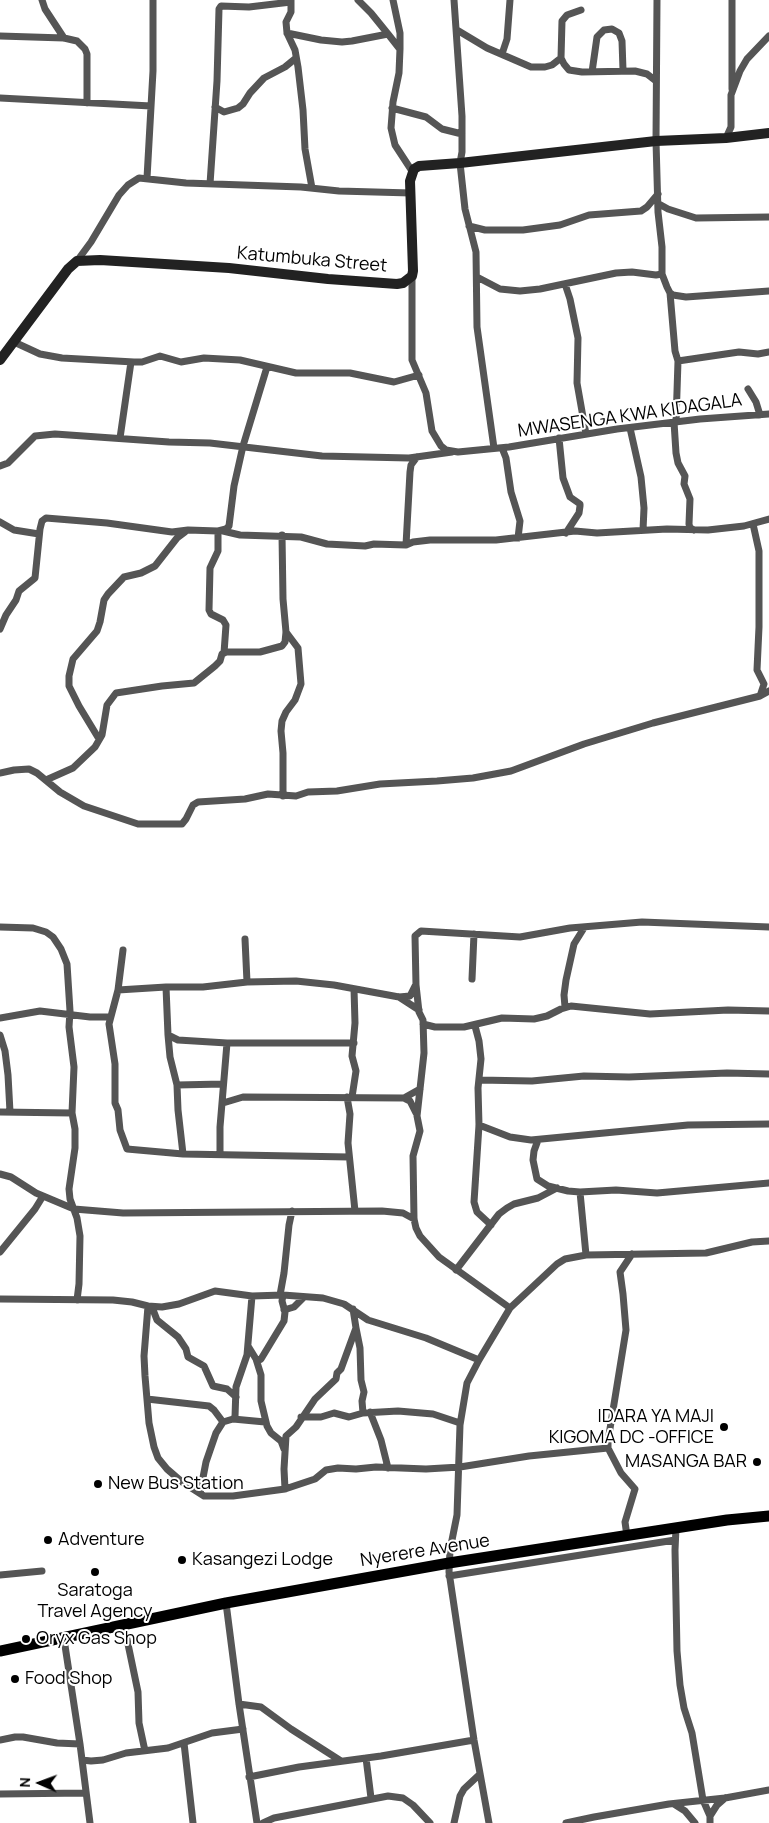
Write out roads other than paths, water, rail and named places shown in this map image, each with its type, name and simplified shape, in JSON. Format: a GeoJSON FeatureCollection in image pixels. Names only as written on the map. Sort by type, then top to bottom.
{"type":"FeatureCollection","features":[{"type":"Feature","properties":{"kind":"main road"},"geometry":{"type":"LineString","coordinates":[[412,171],[418,166],[656,142],[726,138],[769,133]]}},
{"type":"Feature","properties":{"kind":"main road","name":"Katumbuka Street"},"geometry":{"type":"LineString","coordinates":[[77,261],[100,260],[229,268],[328,279],[403,283],[412,276],[410,180],[412,171]]}},
{"type":"Feature","properties":{"kind":"main road"},"geometry":{"type":"LineString","coordinates":[[0,360],[3,348],[14,342],[68,268],[77,261]]}},
{"type":"Feature","properties":{"kind":"main road","name":"Nyerere Avenue"},"geometry":{"type":"LineString","coordinates":[[0,1651],[64,1639],[226,1603],[449,1563],[727,1520],[769,1516]]}},
{"type":"Feature","properties":{"kind":"street"},"geometry":{"type":"LineString","coordinates":[[42,0],[45,9],[64,38]]}},
{"type":"Feature","properties":{"kind":"street"},"geometry":{"type":"LineString","coordinates":[[147,178],[153,70],[153,0]]}},
{"type":"Feature","properties":{"kind":"street"},"geometry":{"type":"LineString","coordinates":[[358,0],[371,12],[400,49]]}},
{"type":"Feature","properties":{"kind":"street"},"geometry":{"type":"LineString","coordinates":[[393,0],[400,33],[399,73],[392,108],[393,138],[398,151],[412,171]]}},
{"type":"Feature","properties":{"kind":"street","name":"MWASENGA KWA KIDAGALA"},"geometry":{"type":"LineString","coordinates":[[454,0],[462,134],[460,163],[465,209],[476,252],[477,327],[498,448]]}},
{"type":"Feature","properties":{"kind":"street"},"geometry":{"type":"LineString","coordinates":[[502,54],[507,39],[510,0]]}},
{"type":"Feature","properties":{"kind":"street"},"geometry":{"type":"LineString","coordinates":[[657,0],[656,142],[662,274],[670,294],[675,351],[678,361],[675,422],[676,453],[678,463],[685,476],[684,484],[690,499],[689,524],[690,528],[694,530]]}},
{"type":"Feature","properties":{"kind":"street"},"geometry":{"type":"LineString","coordinates":[[732,0],[732,92]]}},
{"type":"Feature","properties":{"kind":"street"},"geometry":{"type":"LineString","coordinates":[[210,184],[216,107],[219,9],[221,3],[249,7],[291,1],[291,12],[286,22],[287,33],[295,50],[301,82],[304,149],[312,188]]}},
{"type":"Feature","properties":{"kind":"street"},"geometry":{"type":"LineString","coordinates":[[581,10],[563,18],[561,58],[569,70],[643,72],[656,81]]}},
{"type":"Feature","properties":{"kind":"street"},"geometry":{"type":"LineString","coordinates":[[592,72],[597,37],[604,30],[612,29],[619,33],[622,41],[623,70]]}},
{"type":"Feature","properties":{"kind":"street"},"geometry":{"type":"LineString","coordinates":[[457,30],[478,44],[521,63],[538,68],[552,65],[561,58]]}},
{"type":"Feature","properties":{"kind":"street"},"geometry":{"type":"LineString","coordinates":[[287,33],[342,42],[388,34]]}},
{"type":"Feature","properties":{"kind":"street"},"geometry":{"type":"LineString","coordinates":[[0,36],[64,38],[77,41],[87,52],[87,103]]}},
{"type":"Feature","properties":{"kind":"street"},"geometry":{"type":"LineString","coordinates":[[726,138],[730,127],[732,92],[740,70],[747,58],[769,36]]}},
{"type":"Feature","properties":{"kind":"street"},"geometry":{"type":"LineString","coordinates":[[216,107],[224,112],[238,108],[264,78],[285,67],[296,58]]}},
{"type":"Feature","properties":{"kind":"street"},"geometry":{"type":"LineString","coordinates":[[0,98],[150,106]]}},
{"type":"Feature","properties":{"kind":"street"},"geometry":{"type":"LineString","coordinates":[[392,108],[426,117],[442,129],[462,134]]}},
{"type":"Feature","properties":{"kind":"street"},"geometry":{"type":"LineString","coordinates":[[77,261],[124,189],[134,180],[147,178],[174,182],[411,193]]}},
{"type":"Feature","properties":{"kind":"street"},"geometry":{"type":"LineString","coordinates":[[470,226],[485,230],[507,230],[560,226],[589,215],[641,210],[647,207],[658,194]]}},
{"type":"Feature","properties":{"kind":"street"},"geometry":{"type":"LineString","coordinates":[[659,204],[696,218],[769,216]]}},
{"type":"Feature","properties":{"kind":"street"},"geometry":{"type":"LineString","coordinates":[[477,277],[500,289],[529,291],[623,272],[662,274]]}},
{"type":"Feature","properties":{"kind":"street"},"geometry":{"type":"LineString","coordinates":[[412,276],[412,360],[426,392],[432,431],[441,446],[452,452]]}},
{"type":"Feature","properties":{"kind":"street"},"geometry":{"type":"LineString","coordinates":[[564,284],[570,299],[578,338],[579,351],[576,383],[586,434]]}},
{"type":"Feature","properties":{"kind":"street"},"geometry":{"type":"LineString","coordinates":[[670,294],[686,297],[769,291]]}},
{"type":"Feature","properties":{"kind":"street"},"geometry":{"type":"LineString","coordinates":[[14,342],[30,351],[48,356],[131,362],[142,362],[160,356],[178,362],[204,358],[246,361],[266,367],[304,373],[350,373],[394,382],[418,375]]}},
{"type":"Feature","properties":{"kind":"street"},"geometry":{"type":"LineString","coordinates":[[678,361],[739,352],[758,354],[769,352]]}},
{"type":"Feature","properties":{"kind":"street"},"geometry":{"type":"LineString","coordinates":[[120,438],[131,362]]}},
{"type":"Feature","properties":{"kind":"street"},"geometry":{"type":"LineString","coordinates":[[46,780],[73,768],[95,747],[104,729],[107,705],[113,696],[122,692],[162,686],[194,684],[220,661],[224,653],[226,625],[223,620],[211,614],[209,610],[210,568],[218,551],[221,531],[229,526],[234,486],[243,446],[266,367]]}},
{"type":"Feature","properties":{"kind":"street"},"geometry":{"type":"LineString","coordinates":[[748,389],[756,402],[760,415]]}},
{"type":"Feature","properties":{"kind":"street","name":"MWASENGA KWA KIDAGALA"},"geometry":{"type":"LineString","coordinates":[[0,466],[8,463],[28,441],[38,435],[55,434],[243,446],[322,456],[409,458],[520,446],[559,438],[675,422],[769,414]]}},
{"type":"Feature","properties":{"kind":"street"},"geometry":{"type":"LineString","coordinates":[[630,428],[641,477],[644,508],[643,530]]}},
{"type":"Feature","properties":{"kind":"street"},"geometry":{"type":"LineString","coordinates":[[559,438],[563,478],[570,497],[580,506],[579,512],[566,533]]}},
{"type":"Feature","properties":{"kind":"street"},"geometry":{"type":"LineString","coordinates":[[498,448],[508,468],[511,492],[520,521],[518,538]]}},
{"type":"Feature","properties":{"kind":"street"},"geometry":{"type":"LineString","coordinates":[[406,545],[410,472],[411,465],[417,457]]}},
{"type":"Feature","properties":{"kind":"street"},"geometry":{"type":"LineString","coordinates":[[0,629],[19,591],[35,578],[39,534],[42,521],[48,517],[160,531],[221,531],[240,535],[282,535],[350,547],[374,544],[406,545],[413,542],[430,540],[496,540],[575,531],[597,533],[643,530],[708,530],[753,524],[769,519]]}},
{"type":"Feature","properties":{"kind":"street"},"geometry":{"type":"LineString","coordinates":[[0,522],[14,530],[39,534]]}},
{"type":"Feature","properties":{"kind":"street"},"geometry":{"type":"LineString","coordinates":[[753,524],[759,551],[759,627],[756,670],[764,684],[760,696]]}},
{"type":"Feature","properties":{"kind":"street"},"geometry":{"type":"LineString","coordinates":[[99,739],[83,714],[69,686],[73,659],[97,631],[104,600],[108,594],[124,577],[141,573],[155,566],[177,538],[188,530]]}},
{"type":"Feature","properties":{"kind":"street"},"geometry":{"type":"LineString","coordinates":[[224,653],[260,652],[275,649],[282,646],[285,642],[282,535]]}},
{"type":"Feature","properties":{"kind":"street"},"geometry":{"type":"LineString","coordinates":[[283,796],[282,721],[295,700],[301,684],[298,648],[286,632]]}},
{"type":"Feature","properties":{"kind":"street"},"geometry":{"type":"LineString","coordinates":[[0,773],[29,769],[60,792],[84,806],[138,824],[182,824],[193,806],[198,802],[245,799],[268,794],[296,796],[308,792],[337,791],[380,784],[455,780],[511,770],[547,756],[653,723],[760,696],[769,691]]}},
{"type":"Feature","properties":{"kind":"street"},"geometry":{"type":"LineString","coordinates":[[417,1116],[424,1054],[423,1024],[416,986],[414,946],[416,934],[421,931],[520,937],[570,928],[663,922],[769,927]]}},
{"type":"Feature","properties":{"kind":"street"},"geometry":{"type":"LineString","coordinates":[[0,927],[40,930],[52,937],[66,959],[70,1014],[69,1027],[74,1076],[72,1113],[75,1130],[75,1148],[69,1189],[77,1218],[80,1243],[77,1300]]}},
{"type":"Feature","properties":{"kind":"street"},"geometry":{"type":"LineString","coordinates":[[565,1007],[566,980],[574,944],[584,928]]}},
{"type":"Feature","properties":{"kind":"street"},"geometry":{"type":"LineString","coordinates":[[472,979],[474,934]]}},
{"type":"Feature","properties":{"kind":"street"},"geometry":{"type":"LineString","coordinates":[[245,939],[247,982]]}},
{"type":"Feature","properties":{"kind":"street"},"geometry":{"type":"LineString","coordinates":[[123,950],[118,990],[110,1017],[110,1034],[115,1064],[115,1103],[118,1110],[120,1130],[126,1148],[129,1150],[183,1154],[349,1156]]}},
{"type":"Feature","properties":{"kind":"street"},"geometry":{"type":"LineString","coordinates":[[118,990],[296,981],[327,984],[399,997],[410,996],[416,986]]}},
{"type":"Feature","properties":{"kind":"street"},"geometry":{"type":"LineString","coordinates":[[166,987],[170,1057],[177,1084],[183,1154]]}},
{"type":"Feature","properties":{"kind":"street"},"geometry":{"type":"LineString","coordinates":[[354,989],[354,1043],[352,1056],[356,1075],[349,1098],[348,1132],[355,1210]]}},
{"type":"Feature","properties":{"kind":"street"},"geometry":{"type":"LineString","coordinates":[[399,997],[419,1010]]}},
{"type":"Feature","properties":{"kind":"street"},"geometry":{"type":"LineString","coordinates":[[423,1024],[454,1028],[475,1026],[502,1018],[534,1019],[548,1016],[565,1007],[590,1007],[650,1014],[728,1010],[769,1011]]}},
{"type":"Feature","properties":{"kind":"street"},"geometry":{"type":"LineString","coordinates":[[0,1018],[40,1011],[110,1017]]}},
{"type":"Feature","properties":{"kind":"street"},"geometry":{"type":"LineString","coordinates":[[475,1026],[480,1048],[479,1125],[474,1202],[477,1212],[491,1225]]}},
{"type":"Feature","properties":{"kind":"street"},"geometry":{"type":"LineString","coordinates":[[0,1035],[6,1059],[10,1112]]}},
{"type":"Feature","properties":{"kind":"street"},"geometry":{"type":"LineString","coordinates":[[168,1035],[186,1042],[354,1043]]}},
{"type":"Feature","properties":{"kind":"street"},"geometry":{"type":"LineString","coordinates":[[220,1154],[220,1128],[227,1043]]}},
{"type":"Feature","properties":{"kind":"street"},"geometry":{"type":"LineString","coordinates":[[479,1080],[544,1081],[584,1076],[769,1074]]}},
{"type":"Feature","properties":{"kind":"street"},"geometry":{"type":"LineString","coordinates":[[177,1084],[223,1084]]}},
{"type":"Feature","properties":{"kind":"street"},"geometry":{"type":"LineString","coordinates":[[223,1103],[243,1097],[404,1098],[420,1089]]}},
{"type":"Feature","properties":{"kind":"street"},"geometry":{"type":"LineString","coordinates":[[404,1098],[410,1102],[417,1116],[420,1131],[413,1156],[414,1219],[420,1236],[439,1257],[510,1308]]}},
{"type":"Feature","properties":{"kind":"street"},"geometry":{"type":"LineString","coordinates":[[0,1112],[72,1113]]}},
{"type":"Feature","properties":{"kind":"street"},"geometry":{"type":"LineString","coordinates":[[479,1125],[493,1132],[522,1140],[538,1140],[688,1125],[769,1124]]}},
{"type":"Feature","properties":{"kind":"street"},"geometry":{"type":"LineString","coordinates":[[538,1140],[534,1151],[535,1174],[542,1182],[556,1188],[580,1192],[616,1190],[657,1193],[769,1183]]}},
{"type":"Feature","properties":{"kind":"street"},"geometry":{"type":"LineString","coordinates":[[0,1174],[43,1196],[74,1209],[123,1213],[355,1210],[399,1212],[414,1219]]}},
{"type":"Feature","properties":{"kind":"street"},"geometry":{"type":"LineString","coordinates":[[456,1270],[491,1225],[507,1208],[514,1204],[538,1198],[556,1188]]}},
{"type":"Feature","properties":{"kind":"street"},"geometry":{"type":"LineString","coordinates":[[580,1192],[586,1255]]}},
{"type":"Feature","properties":{"kind":"street"},"geometry":{"type":"LineString","coordinates":[[0,1252],[43,1196]]}},
{"type":"Feature","properties":{"kind":"street"},"geometry":{"type":"LineString","coordinates":[[257,1361],[261,1358],[268,1344],[284,1323],[282,1295],[292,1211]]}},
{"type":"Feature","properties":{"kind":"street"},"geometry":{"type":"LineString","coordinates":[[489,1823],[474,1740],[449,1576],[449,1563],[457,1515],[460,1423],[468,1383],[478,1360],[510,1308],[557,1264],[565,1259],[586,1255],[706,1253],[752,1242],[769,1241]]}},
{"type":"Feature","properties":{"kind":"street"},"geometry":{"type":"LineString","coordinates":[[627,1536],[626,1514],[635,1494],[635,1489],[621,1473],[608,1448],[609,1430],[626,1330],[620,1272],[632,1254]]}},
{"type":"Feature","properties":{"kind":"street"},"geometry":{"type":"LineString","coordinates":[[0,1299],[124,1301],[150,1306],[179,1304],[214,1290],[252,1296],[282,1295],[333,1300],[353,1309],[368,1320],[426,1338],[478,1360]]}},
{"type":"Feature","properties":{"kind":"street"},"geometry":{"type":"LineString","coordinates":[[233,1419],[236,1411],[236,1387],[247,1355],[252,1296]]}},
{"type":"Feature","properties":{"kind":"street"},"geometry":{"type":"LineString","coordinates":[[284,1310],[294,1307],[304,1297]]}},
{"type":"Feature","properties":{"kind":"street"},"geometry":{"type":"LineString","coordinates":[[150,1306],[157,1320],[178,1337],[186,1349],[188,1357],[204,1366],[213,1386],[228,1389],[236,1397]]}},
{"type":"Feature","properties":{"kind":"street"},"geometry":{"type":"LineString","coordinates":[[150,1306],[144,1356],[149,1423],[158,1458],[182,1482],[200,1493],[215,1497],[285,1489],[315,1479],[328,1469],[460,1467],[529,1456],[608,1448]]}},
{"type":"Feature","properties":{"kind":"street"},"geometry":{"type":"LineString","coordinates":[[353,1309],[360,1348],[361,1380],[364,1392],[362,1401],[379,1433],[388,1468]]}},
{"type":"Feature","properties":{"kind":"street"},"geometry":{"type":"LineString","coordinates":[[285,1489],[286,1436],[294,1430],[315,1398],[336,1379],[356,1328]]}},
{"type":"Feature","properties":{"kind":"street"},"geometry":{"type":"LineString","coordinates":[[248,1346],[257,1361],[261,1375],[261,1401],[265,1422],[271,1434],[282,1443],[286,1454]]}},
{"type":"Feature","properties":{"kind":"street"},"geometry":{"type":"LineString","coordinates":[[147,1399],[209,1406],[223,1422]]}},
{"type":"Feature","properties":{"kind":"street"},"geometry":{"type":"LineString","coordinates":[[301,1417],[322,1417],[334,1412],[349,1417],[367,1412],[389,1411],[433,1414],[460,1423]]}},
{"type":"Feature","properties":{"kind":"street"},"geometry":{"type":"LineString","coordinates":[[200,1493],[211,1446],[220,1425],[233,1419],[265,1422]]}},
{"type":"Feature","properties":{"kind":"street"},"geometry":{"type":"LineString","coordinates":[[676,1528],[677,1651],[680,1685],[684,1708],[692,1733],[703,1800],[710,1820]]}},
{"type":"Feature","properties":{"kind":"street"},"geometry":{"type":"LineString","coordinates":[[449,1576],[675,1540]]}},
{"type":"Feature","properties":{"kind":"street"},"geometry":{"type":"LineString","coordinates":[[0,1575],[42,1571]]}},
{"type":"Feature","properties":{"kind":"street"},"geometry":{"type":"LineString","coordinates":[[226,1603],[249,1778],[257,1823]]}},
{"type":"Feature","properties":{"kind":"street"},"geometry":{"type":"LineString","coordinates":[[124,1625],[138,1692],[140,1723],[145,1751]]}},
{"type":"Feature","properties":{"kind":"street"},"geometry":{"type":"LineString","coordinates":[[64,1639],[90,1823]]}},
{"type":"Feature","properties":{"kind":"street"},"geometry":{"type":"LineString","coordinates":[[239,1704],[265,1710],[341,1761]]}},
{"type":"Feature","properties":{"kind":"street"},"geometry":{"type":"LineString","coordinates":[[82,1760],[97,1761],[121,1754],[168,1748],[201,1736],[243,1730]]}},
{"type":"Feature","properties":{"kind":"street"},"geometry":{"type":"LineString","coordinates":[[0,1740],[15,1736],[57,1743],[80,1744]]}},
{"type":"Feature","properties":{"kind":"street"},"geometry":{"type":"LineString","coordinates":[[249,1778],[298,1767],[474,1740]]}},
{"type":"Feature","properties":{"kind":"street"},"geometry":{"type":"LineString","coordinates":[[184,1743],[193,1823]]}},
{"type":"Feature","properties":{"kind":"street"},"geometry":{"type":"LineString","coordinates":[[366,1758],[371,1798]]}},
{"type":"Feature","properties":{"kind":"street"},"geometry":{"type":"LineString","coordinates":[[454,1823],[460,1796],[464,1789],[480,1774]]}},
{"type":"Feature","properties":{"kind":"street"},"geometry":{"type":"LineString","coordinates":[[566,1823],[769,1790]]}},
{"type":"Feature","properties":{"kind":"street"},"geometry":{"type":"LineString","coordinates":[[0,1794],[86,1793]]}},
{"type":"Feature","properties":{"kind":"street"},"geometry":{"type":"LineString","coordinates":[[263,1823],[274,1818],[388,1796],[402,1798],[413,1805],[430,1823]]}},
{"type":"Feature","properties":{"kind":"street"},"geometry":{"type":"LineString","coordinates":[[710,1820],[717,1804],[725,1798]]}},
{"type":"Feature","properties":{"kind":"street"},"geometry":{"type":"LineString","coordinates":[[674,1804],[685,1811],[695,1823]]}},
{"type":"Feature","properties":{"kind":"place","name":"IDARA YA MAJI KIGOMA DC -OFFICE"},"geometry":{"type":"Point","coordinates":[724,1427]}},
{"type":"Feature","properties":{"kind":"place","name":"MASANGA BAR"},"geometry":{"type":"Point","coordinates":[757,1462]}},
{"type":"Feature","properties":{"kind":"place","name":"New Bus Station"},"geometry":{"type":"Point","coordinates":[98,1484]}},
{"type":"Feature","properties":{"kind":"place","name":"Adventure"},"geometry":{"type":"Point","coordinates":[48,1540]}},
{"type":"Feature","properties":{"kind":"place","name":"Kasangezi Lodge"},"geometry":{"type":"Point","coordinates":[182,1560]}},
{"type":"Feature","properties":{"kind":"place","name":"Saratoga Travel Agency"},"geometry":{"type":"Point","coordinates":[95,1572]}},
{"type":"Feature","properties":{"kind":"place","name":"Oryx Gas Shop"},"geometry":{"type":"Point","coordinates":[26,1639]}},
{"type":"Feature","properties":{"kind":"place","name":"Food Shop"},"geometry":{"type":"Point","coordinates":[15,1679]}}]}
